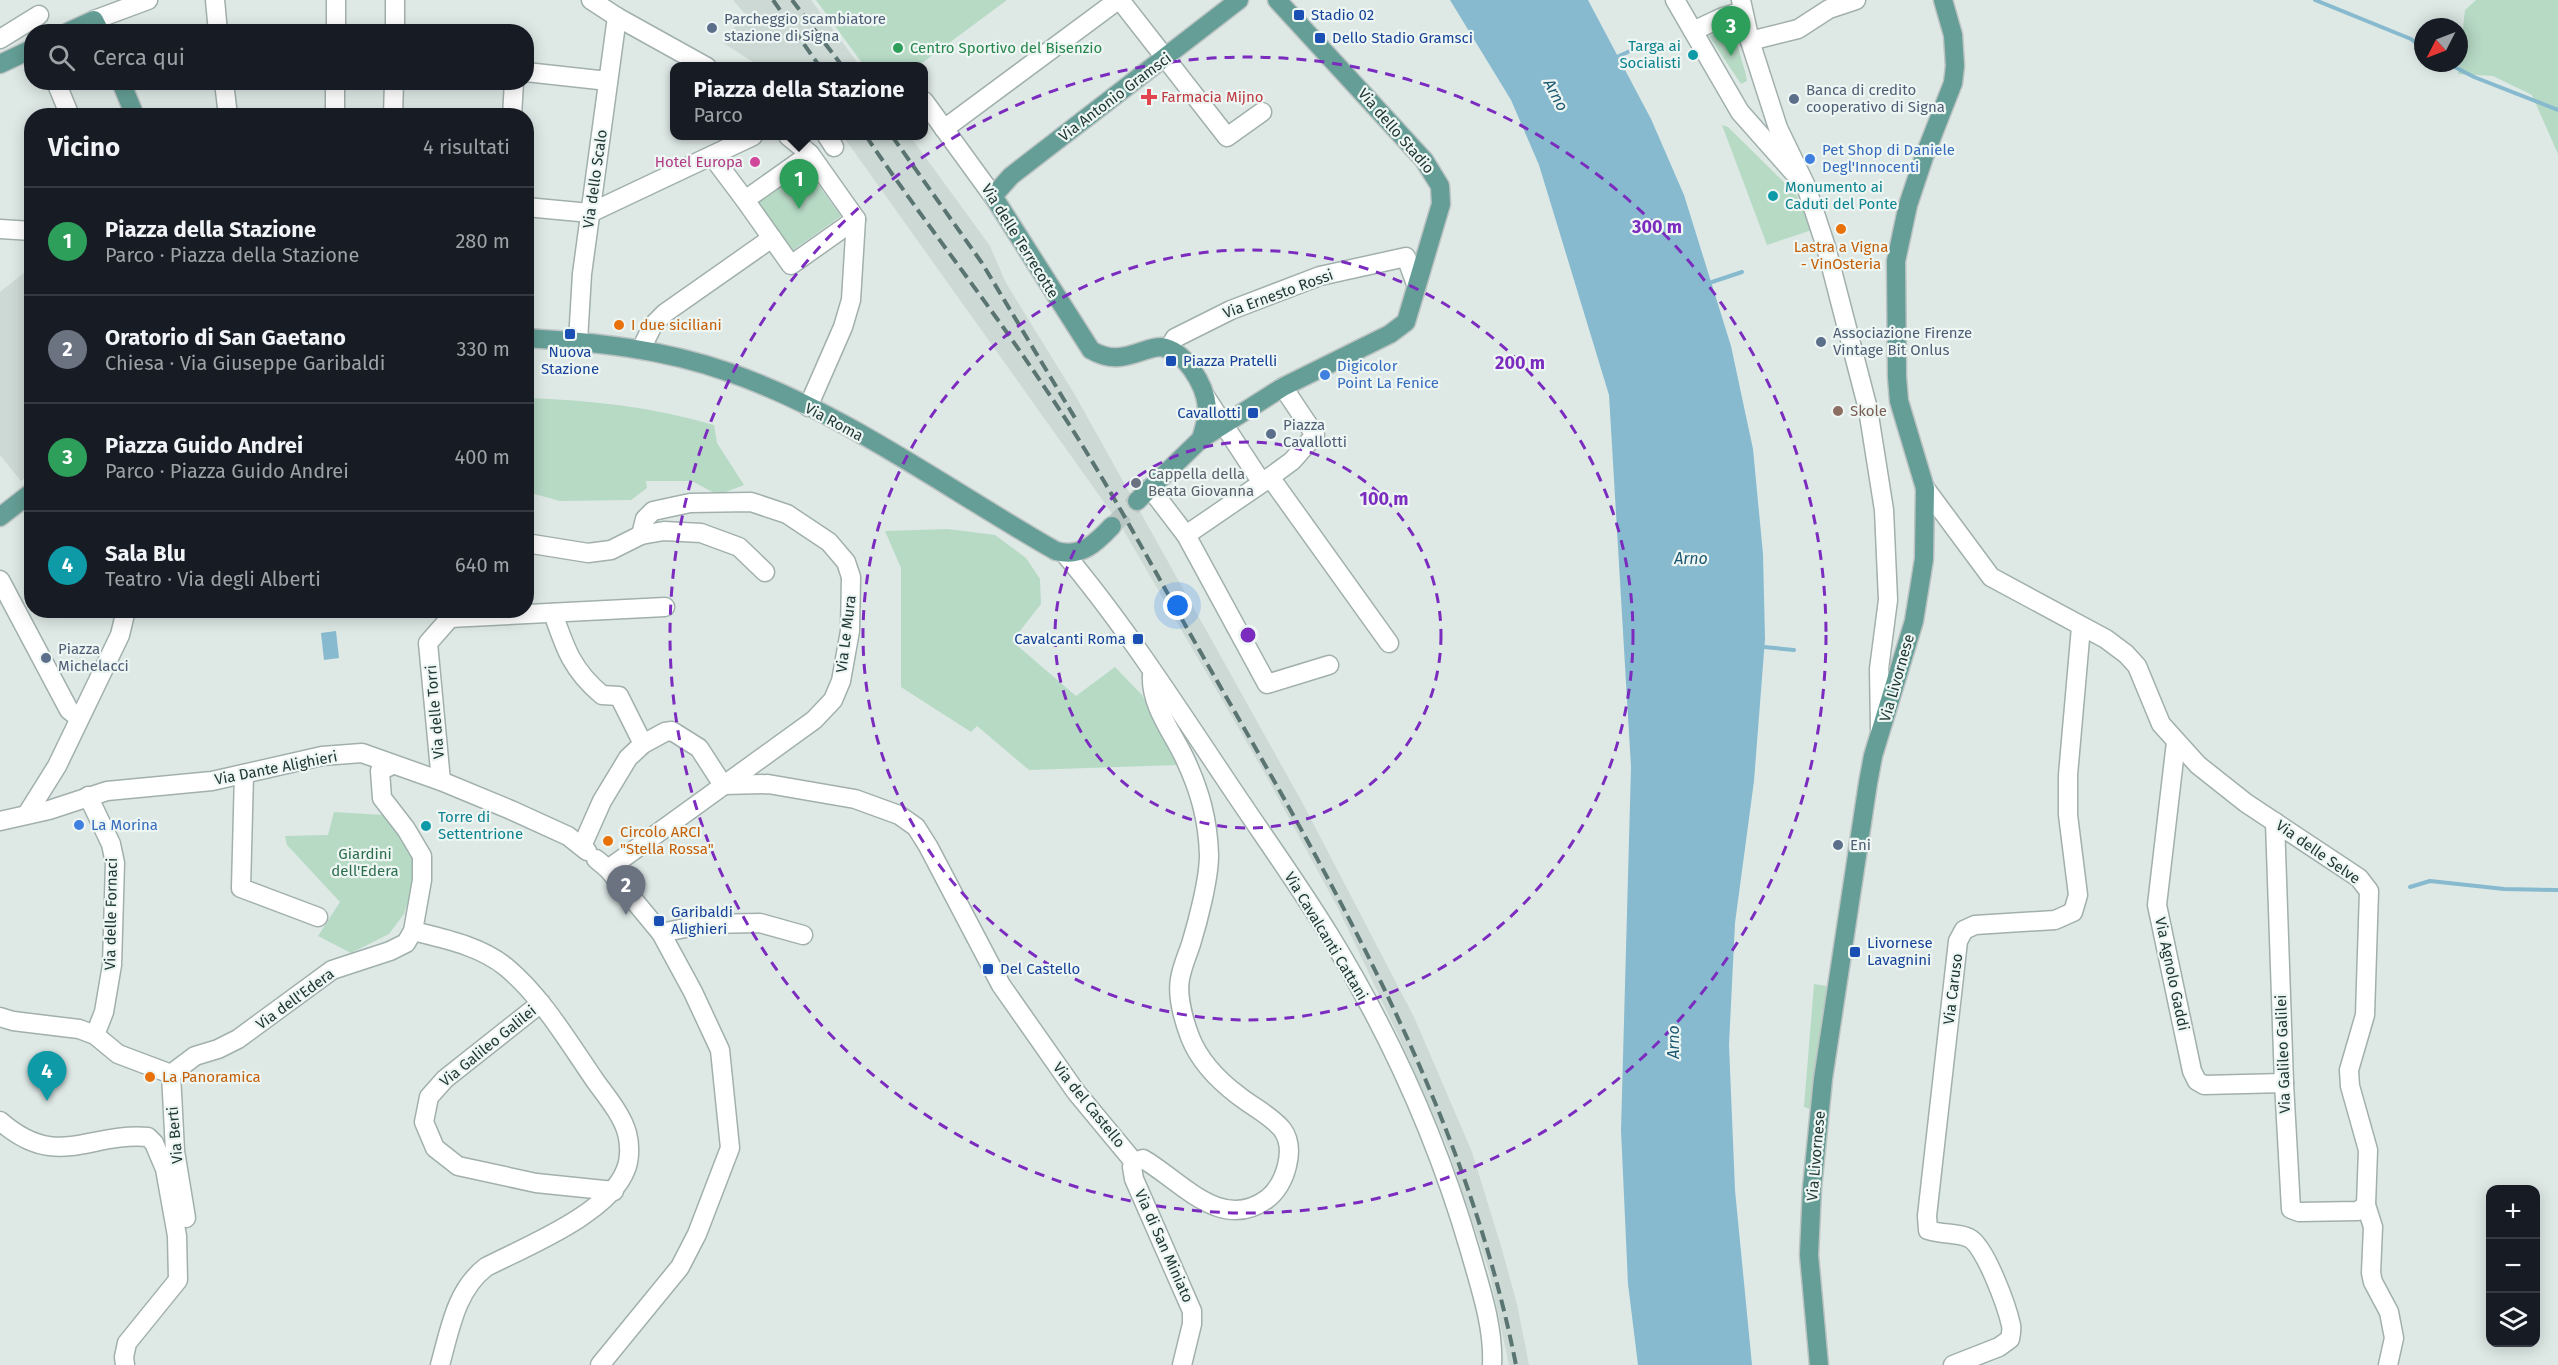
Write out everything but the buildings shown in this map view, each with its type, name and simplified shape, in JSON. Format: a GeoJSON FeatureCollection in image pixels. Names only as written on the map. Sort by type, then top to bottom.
{"type":"FeatureCollection","features":[{"type":"Feature","properties":{"kind":"main road","name":"Via Antonio Gramsci"},"geometry":{"type":"LineString","coordinates":[[993,196],[1011,176],[1239,0]]}},
{"type":"Feature","properties":{"kind":"main road","name":"Via dello Stadio"},"geometry":{"type":"LineString","coordinates":[[1277,0],[1424,160],[1440,186],[1441,204],[1406,322],[1390,334],[1283,387]]}},
{"type":"Feature","properties":{"kind":"main road","name":"Via Livornese"},"geometry":{"type":"LineString","coordinates":[[1819,1365],[1809,1255],[1814,1167],[1823,1079],[1868,783],[1914,621],[1924,558],[1925,488],[1899,401],[1895,364],[1896,261],[1908,206],[1924,157],[1953,83],[1955,66],[1953,35],[1943,0]]}},
{"type":"Feature","properties":{"kind":"main road"},"geometry":{"type":"LineString","coordinates":[[0,64],[24,53]]}},
{"type":"Feature","properties":{"kind":"main road"},"geometry":{"type":"LineString","coordinates":[[124,90],[132,108]]}},
{"type":"Feature","properties":{"kind":"main road","name":"Via delle Terrecotte"},"geometry":{"type":"LineString","coordinates":[[993,196],[1083,341],[1091,350],[1115,359],[1152,348],[1168,349]]}},
{"type":"Feature","properties":{"kind":"main road","name":"Via Roma"},"geometry":{"type":"LineString","coordinates":[[534,338],[641,349],[728,372],[808,407],[935,477],[1045,545],[1064,553]]}},
{"type":"Feature","properties":{"kind":"main road"},"geometry":{"type":"LineString","coordinates":[[1168,349],[1184,360],[1205,396],[1207,409],[1201,439]]}},
{"type":"Feature","properties":{"kind":"main road"},"geometry":{"type":"LineString","coordinates":[[1143,494],[1201,439],[1283,387]]}},
{"type":"Feature","properties":{"kind":"main road"},"geometry":{"type":"LineString","coordinates":[[0,518],[24,498]]}},
{"type":"Feature","properties":{"kind":"main road"},"geometry":{"type":"LineString","coordinates":[[1064,553],[1076,553],[1087,549],[1112,526]]}},
{"type":"Feature","properties":{"kind":"street"},"geometry":{"type":"LineString","coordinates":[[101,24],[147,0]]}},
{"type":"Feature","properties":{"kind":"street"},"geometry":{"type":"LineString","coordinates":[[215,0],[217,24]]}},
{"type":"Feature","properties":{"kind":"street"},"geometry":{"type":"LineString","coordinates":[[336,0],[336,24]]}},
{"type":"Feature","properties":{"kind":"street"},"geometry":{"type":"LineString","coordinates":[[395,0],[395,24]]}},
{"type":"Feature","properties":{"kind":"street"},"geometry":{"type":"LineString","coordinates":[[591,0],[617,17],[700,62]]}},
{"type":"Feature","properties":{"kind":"street"},"geometry":{"type":"LineString","coordinates":[[944,129],[1119,0],[1227,138],[1263,112]]}},
{"type":"Feature","properties":{"kind":"street"},"geometry":{"type":"LineString","coordinates":[[1675,0],[1740,112],[1806,186]]}},
{"type":"Feature","properties":{"kind":"street"},"geometry":{"type":"LineString","coordinates":[[1750,41],[1798,29],[1829,9],[1856,0]]}},
{"type":"Feature","properties":{"kind":"street"},"geometry":{"type":"LineString","coordinates":[[1693,32],[1742,6],[1750,41],[1778,129],[1806,186],[1826,246],[1861,375],[1884,510],[1888,600],[1879,669],[1880,737]]}},
{"type":"Feature","properties":{"kind":"street"},"geometry":{"type":"LineString","coordinates":[[24,24],[39,15]]}},
{"type":"Feature","properties":{"kind":"street","name":"Via dello Scalo"},"geometry":{"type":"LineString","coordinates":[[578,341],[590,213],[617,17]]}},
{"type":"Feature","properties":{"kind":"street"},"geometry":{"type":"LineString","coordinates":[[0,39],[24,24]]}},
{"type":"Feature","properties":{"kind":"street"},"geometry":{"type":"LineString","coordinates":[[534,73],[608,81]]}},
{"type":"Feature","properties":{"kind":"street"},"geometry":{"type":"LineString","coordinates":[[59,90],[67,108]]}},
{"type":"Feature","properties":{"kind":"street"},"geometry":{"type":"LineString","coordinates":[[225,90],[227,108]]}},
{"type":"Feature","properties":{"kind":"street"},"geometry":{"type":"LineString","coordinates":[[335,90],[335,108]]}},
{"type":"Feature","properties":{"kind":"street"},"geometry":{"type":"LineString","coordinates":[[393,108],[394,90]]}},
{"type":"Feature","properties":{"kind":"street"},"geometry":{"type":"LineString","coordinates":[[512,108],[514,90]]}},
{"type":"Feature","properties":{"kind":"street","name":"Via delle Terrecotte"},"geometry":{"type":"LineString","coordinates":[[928,107],[993,196]]}},
{"type":"Feature","properties":{"kind":"street"},"geometry":{"type":"LineString","coordinates":[[534,208],[590,213],[743,140]]}},
{"type":"Feature","properties":{"kind":"street"},"geometry":{"type":"LineString","coordinates":[[794,140],[810,154],[856,219],[851,300],[843,327],[808,407]]}},
{"type":"Feature","properties":{"kind":"street"},"geometry":{"type":"LineString","coordinates":[[745,200],[810,154]]}},
{"type":"Feature","properties":{"kind":"street"},"geometry":{"type":"LineString","coordinates":[[712,156],[791,265],[856,219]]}},
{"type":"Feature","properties":{"kind":"street"},"geometry":{"type":"LineString","coordinates":[[0,229],[24,230]]}},
{"type":"Feature","properties":{"kind":"street"},"geometry":{"type":"LineString","coordinates":[[641,349],[653,325],[665,313],[771,238]]}},
{"type":"Feature","properties":{"kind":"street","name":"Via Ernesto Rossi"},"geometry":{"type":"LineString","coordinates":[[1168,349],[1175,338],[1231,310],[1320,276],[1406,257],[1416,284]]}},
{"type":"Feature","properties":{"kind":"street"},"geometry":{"type":"LineString","coordinates":[[1186,535],[1292,461],[1315,435],[1283,387]]}},
{"type":"Feature","properties":{"kind":"street"},"geometry":{"type":"LineString","coordinates":[[1205,396],[1389,643]]}},
{"type":"Feature","properties":{"kind":"street","name":"Via delle Selve"},"geometry":{"type":"LineString","coordinates":[[1925,488],[1991,577],[2106,639],[2126,654],[2137,666],[2154,711],[2176,742],[2218,783],[2359,878],[2369,891],[2364,1015],[2349,1070],[2350,1086],[2368,1150],[2366,1204],[2373,1227],[2371,1273],[2373,1282],[2389,1312],[2394,1338],[2388,1365]]}},
{"type":"Feature","properties":{"kind":"street"},"geometry":{"type":"LineString","coordinates":[[1143,494],[1186,535],[1268,684],[1329,665]]}},
{"type":"Feature","properties":{"kind":"street","name":"Via Le Mura"},"geometry":{"type":"LineString","coordinates":[[641,535],[645,519],[653,512],[690,503],[751,502],[787,514],[829,542],[846,562],[851,577],[850,631],[841,681],[833,700],[814,720],[723,785]]}},
{"type":"Feature","properties":{"kind":"street"},"geometry":{"type":"LineString","coordinates":[[534,544],[588,553],[611,550],[641,535],[664,531],[701,533],[739,547],[765,572]]}},
{"type":"Feature","properties":{"kind":"street","name":"Via Cavalcanti Cattani"},"geometry":{"type":"LineString","coordinates":[[1064,553],[1104,602],[1152,671],[1330,936],[1389,1043],[1424,1121],[1459,1216],[1486,1308],[1492,1365]]}},
{"type":"Feature","properties":{"kind":"street"},"geometry":{"type":"LineString","coordinates":[[0,580],[69,710],[79,718]]}},
{"type":"Feature","properties":{"kind":"street"},"geometry":{"type":"LineString","coordinates":[[534,613],[664,607]]}},
{"type":"Feature","properties":{"kind":"street"},"geometry":{"type":"LineString","coordinates":[[553,613],[567,654],[573,664],[602,694],[619,696],[643,744]]}},
{"type":"Feature","properties":{"kind":"street"},"geometry":{"type":"LineString","coordinates":[[27,814],[57,766],[120,635],[124,618]]}},
{"type":"Feature","properties":{"kind":"street","name":"Via delle Torri"},"geometry":{"type":"LineString","coordinates":[[441,781],[428,643],[446,618]]}},
{"type":"Feature","properties":{"kind":"street","name":"Via Caruso"},"geometry":{"type":"LineString","coordinates":[[1953,1365],[1999,1347],[2010,1339],[2012,1327],[1993,1275],[1981,1250],[1971,1238],[1928,1230],[1928,1205],[1958,941],[1964,930],[1975,925],[2055,920],[2073,912],[2078,895],[2068,815],[2068,775],[2081,627]]}},
{"type":"Feature","properties":{"kind":"street","name":"Via del Castello"},"geometry":{"type":"LineString","coordinates":[[723,785],[768,784],[855,799],[899,815],[916,827],[1001,985],[1076,1092],[1134,1162],[1143,1159],[1214,1207],[1232,1210],[1251,1207],[1267,1199],[1280,1185],[1287,1168],[1288,1149],[1283,1131],[1269,1116],[1238,1096],[1215,1075],[1200,1057],[1190,1037],[1179,981],[1200,907],[1209,857],[1205,810],[1185,760],[1155,697],[1152,671]]}},
{"type":"Feature","properties":{"kind":"street"},"geometry":{"type":"LineString","coordinates":[[672,731],[699,748],[723,785],[593,856],[602,801],[628,758],[643,744],[665,732],[672,731]]}},
{"type":"Feature","properties":{"kind":"street","name":"Via Agnolo Gaddi"},"geometry":{"type":"LineString","coordinates":[[2176,742],[2157,904],[2192,1071],[2197,1081],[2204,1085],[2283,1083]]}},
{"type":"Feature","properties":{"kind":"street","name":"Via Dante Alighieri"},"geometry":{"type":"LineString","coordinates":[[0,821],[49,810],[107,791],[212,781],[322,756],[362,753],[441,781],[511,810],[568,836],[593,856],[661,933],[693,992],[720,1050],[730,1148],[697,1234],[680,1267],[600,1365]]}},
{"type":"Feature","properties":{"kind":"street"},"geometry":{"type":"LineString","coordinates":[[392,765],[380,771],[382,798],[406,829],[422,856],[422,880],[413,932],[464,944],[505,966],[541,1004],[605,1095],[627,1131],[629,1148],[627,1169],[614,1191],[585,1214],[486,1267],[467,1284],[453,1318],[440,1365]]}},
{"type":"Feature","properties":{"kind":"street"},"geometry":{"type":"LineString","coordinates":[[244,774],[241,888],[318,917]]}},
{"type":"Feature","properties":{"kind":"street","name":"Via delle Fornaci"},"geometry":{"type":"LineString","coordinates":[[88,796],[111,844],[115,863],[112,965],[104,1011],[96,1035]]}},
{"type":"Feature","properties":{"kind":"street","name":"Via Galileo Galilei"},"geometry":{"type":"LineString","coordinates":[[2275,822],[2283,1083],[2291,1209],[2299,1212],[2358,1211],[2366,1204]]}},
{"type":"Feature","properties":{"kind":"street"},"geometry":{"type":"LineString","coordinates":[[661,933],[704,924],[760,922],[803,935]]}},
{"type":"Feature","properties":{"kind":"street","name":"Via dell'Edera"},"geometry":{"type":"LineString","coordinates":[[171,1074],[195,1056],[218,1049],[238,1039],[332,970],[390,951],[406,943],[413,932]]}},
{"type":"Feature","properties":{"kind":"street","name":"Via Galileo Galilei"},"geometry":{"type":"LineString","coordinates":[[541,1004],[445,1080],[429,1097],[424,1122],[435,1148],[458,1166],[536,1183],[614,1191]]}},
{"type":"Feature","properties":{"kind":"street"},"geometry":{"type":"LineString","coordinates":[[0,1017],[13,1021],[79,1029],[96,1035],[106,1046],[118,1053],[171,1074]]}},
{"type":"Feature","properties":{"kind":"street","name":"Via Berti"},"geometry":{"type":"LineString","coordinates":[[125,1365],[127,1343],[178,1280],[177,1267],[183,1263],[186,1255],[187,1235],[175,1151],[171,1074]]}},
{"type":"Feature","properties":{"kind":"street"},"geometry":{"type":"LineString","coordinates":[[0,1121],[17,1137],[55,1147],[66,1148],[118,1138],[148,1137],[157,1149],[165,1169],[177,1236],[177,1267]]}},
{"type":"Feature","properties":{"kind":"street","name":"Via di San Miniato"},"geometry":{"type":"LineString","coordinates":[[1134,1162],[1132,1167],[1134,1179],[1192,1311],[1192,1324],[1182,1365]]}},
{"type":"Feature","properties":{"kind":"shaded area"},"geometry":{"type":"Polygon","coordinates":[[[733,0],[811,0],[857,62],[753,62],[722,42],[745,14],[733,0]]]}},
{"type":"Feature","properties":{"kind":"shaded area"},"geometry":{"type":"Polygon","coordinates":[[[846,140],[913,140],[990,246],[1006,283],[1075,395],[1302,802],[1414,1017],[1472,1152],[1517,1304],[1529,1365],[1509,1365],[1489,1271],[1447,1146],[1339,910],[1264,772],[1121,526],[846,140]]]}},
{"type":"Feature","properties":{"kind":"shaded area"},"geometry":{"type":"Polygon","coordinates":[[[24,273],[24,479],[21,481],[0,455],[0,292],[24,273]]]}},
{"type":"Feature","properties":{"kind":"green space","name":"Centro Sportivo del Bisenzio"},"geometry":{"type":"Polygon","coordinates":[[[816,0],[1007,0],[923,62],[861,62],[816,0]]]}},
{"type":"Feature","properties":{"kind":"green space"},"geometry":{"type":"Polygon","coordinates":[[[2476,0],[2558,0],[2558,154],[2532,95],[2493,76],[2458,74],[2458,72],[2468,72],[2468,18],[2464,18],[2465,10],[2476,0]]]}},
{"type":"Feature","properties":{"kind":"green space"},"geometry":{"type":"Polygon","coordinates":[[[1732,26],[1747,81],[1741,84],[1709,36],[1732,26]]]}},
{"type":"Feature","properties":{"kind":"green space"},"geometry":{"type":"Polygon","coordinates":[[[1722,125],[1728,127],[1796,194],[1815,229],[1767,245],[1722,125]]]}},
{"type":"Feature","properties":{"kind":"green space"},"geometry":{"type":"Polygon","coordinates":[[[806,168],[841,216],[792,251],[757,203],[806,168]]]}},
{"type":"Feature","properties":{"kind":"green space"},"geometry":{"type":"Polygon","coordinates":[[[534,398],[621,406],[668,413],[714,425],[717,443],[744,485],[718,495],[692,481],[646,481],[647,488],[631,500],[560,501],[534,494],[534,398]]]}},
{"type":"Feature","properties":{"kind":"green space"},"geometry":{"type":"Polygon","coordinates":[[[948,529],[995,535],[1026,558],[1040,579],[1041,604],[1012,641],[1076,696],[1115,667],[1142,695],[1178,765],[1029,770],[977,726],[971,732],[901,687],[901,568],[885,531],[948,529]]]}},
{"type":"Feature","properties":{"kind":"green space","name":"Giardini dell'Edera"},"geometry":{"type":"Polygon","coordinates":[[[334,812],[384,815],[415,853],[415,879],[404,914],[389,934],[351,953],[318,936],[340,902],[287,845],[285,836],[328,835],[334,812]]]}},
{"type":"Feature","properties":{"kind":"green space"},"geometry":{"type":"Polygon","coordinates":[[[1814,984],[1833,987],[1813,1110],[1804,1107],[1814,984]]]}},
{"type":"Feature","properties":{"kind":"water","name":"Arno"},"geometry":{"type":"Polygon","coordinates":[[[1450,0],[1588,0],[1651,119],[1684,195],[1731,346],[1753,449],[1763,554],[1765,639],[1754,781],[1735,923],[1729,1045],[1735,1190],[1752,1365],[1638,1365],[1628,1284],[1621,1130],[1631,767],[1609,395],[1539,165],[1511,100],[1450,0]]]}},
{"type":"Feature","properties":{"kind":"water"},"geometry":{"type":"Polygon","coordinates":[[[336,631],[339,658],[324,660],[321,633],[336,631]]]}},
{"type":"Feature","properties":{"kind":"waterway"},"geometry":{"type":"LineString","coordinates":[[2315,0],[2414,41]]}},
{"type":"Feature","properties":{"kind":"waterway"},"geometry":{"type":"LineString","coordinates":[[1619,56],[1648,43]]}},
{"type":"Feature","properties":{"kind":"waterway"},"geometry":{"type":"LineString","coordinates":[[2464,72],[2558,110]]}},
{"type":"Feature","properties":{"kind":"waterway"},"geometry":{"type":"LineString","coordinates":[[1712,282],[1742,272]]}},
{"type":"Feature","properties":{"kind":"waterway"},"geometry":{"type":"LineString","coordinates":[[1764,647],[1794,650]]}},
{"type":"Feature","properties":{"kind":"waterway"},"geometry":{"type":"LineString","coordinates":[[2410,887],[2430,881],[2504,889],[2558,890]]}},
{"type":"Feature","properties":{"kind":"tunnel"},"geometry":{"type":"LineString","coordinates":[[1112,526],[1137,501]]}},
{"type":"Feature","properties":{"kind":"railway"},"geometry":{"type":"LineString","coordinates":[[773,0],[816,62]]}},
{"type":"Feature","properties":{"kind":"railway"},"geometry":{"type":"LineString","coordinates":[[792,0],[839,62]]}},
{"type":"Feature","properties":{"kind":"railway"},"geometry":{"type":"LineString","coordinates":[[869,140],[1023,356],[1089,456],[1257,750],[1349,918],[1430,1091],[1465,1180],[1494,1271],[1516,1365]]}},
{"type":"Feature","properties":{"kind":"railway"},"geometry":{"type":"LineString","coordinates":[[895,140],[982,263],[1075,418]]}},
{"type":"Feature","properties":{"kind":"place","name":"Stadio 02"},"geometry":{"type":"Point","coordinates":[1299,15]}},
{"type":"Feature","properties":{"kind":"place","name":"Parcheggio scambiatore stazione di Signa"},"geometry":{"type":"Point","coordinates":[712,28]}},
{"type":"Feature","properties":{"kind":"place","name":"Dello Stadio Gramsci"},"geometry":{"type":"Point","coordinates":[1320,38]}},
{"type":"Feature","properties":{"kind":"place","name":"Centro Sportivo del Bisenzio"},"geometry":{"type":"Point","coordinates":[898,48]}},
{"type":"Feature","properties":{"kind":"place","name":"Targa ai Socialisti"},"geometry":{"type":"Point","coordinates":[1693,55]}},
{"type":"Feature","properties":{"kind":"place","name":"Piazza Guido Andrei"},"geometry":{"type":"Point","coordinates":[1731,56]}},
{"type":"Feature","properties":{"kind":"place","name":"Farmacia Mijno"},"geometry":{"type":"Point","coordinates":[1149,97]}},
{"type":"Feature","properties":{"kind":"place","name":"Banca di credito cooperativo di Signa"},"geometry":{"type":"Point","coordinates":[1794,99]}},
{"type":"Feature","properties":{"kind":"place","name":"Pet Shop di Daniele Degl'Innocenti"},"geometry":{"type":"Point","coordinates":[1810,159]}},
{"type":"Feature","properties":{"kind":"place","name":"Hotel Europa"},"geometry":{"type":"Point","coordinates":[755,162]}},
{"type":"Feature","properties":{"kind":"place","name":"Monumento ai Caduti del Ponte"},"geometry":{"type":"Point","coordinates":[1773,196]}},
{"type":"Feature","properties":{"kind":"place","name":"Piazza della Stazione"},"geometry":{"type":"Point","coordinates":[799,209]}},
{"type":"Feature","properties":{"kind":"place","name":"Lastra a Vigna - VinOsteria"},"geometry":{"type":"Point","coordinates":[1841,229]}},
{"type":"Feature","properties":{"kind":"place","name":"I due siciliani"},"geometry":{"type":"Point","coordinates":[619,325]}},
{"type":"Feature","properties":{"kind":"place","name":"Nuova Stazione"},"geometry":{"type":"Point","coordinates":[570,334]}},
{"type":"Feature","properties":{"kind":"place","name":"Associazione Firenze Vintage Bit Onlus"},"geometry":{"type":"Point","coordinates":[1821,342]}},
{"type":"Feature","properties":{"kind":"place","name":"Piazza Pratelli"},"geometry":{"type":"Point","coordinates":[1171,361]}},
{"type":"Feature","properties":{"kind":"place","name":"Digicolor Point La Fenice"},"geometry":{"type":"Point","coordinates":[1325,375]}},
{"type":"Feature","properties":{"kind":"place","name":"Skole"},"geometry":{"type":"Point","coordinates":[1838,411]}},
{"type":"Feature","properties":{"kind":"place","name":"Cavallotti"},"geometry":{"type":"Point","coordinates":[1253,413]}},
{"type":"Feature","properties":{"kind":"place","name":"Piazza Cavallotti"},"geometry":{"type":"Point","coordinates":[1271,434]}},
{"type":"Feature","properties":{"kind":"place","name":"Cappella della Beata Giovanna"},"geometry":{"type":"Point","coordinates":[1136,483]}},
{"type":"Feature","properties":{"kind":"place","name":"Cavalcanti Roma"},"geometry":{"type":"Point","coordinates":[1138,639]}},
{"type":"Feature","properties":{"kind":"place","name":"Piazza Michelacci"},"geometry":{"type":"Point","coordinates":[46,658]}},
{"type":"Feature","properties":{"kind":"place","name":"La Morina"},"geometry":{"type":"Point","coordinates":[79,825]}},
{"type":"Feature","properties":{"kind":"place","name":"Torre di Settentrione"},"geometry":{"type":"Point","coordinates":[426,826]}},
{"type":"Feature","properties":{"kind":"place","name":"Circolo ARCI \"Stella Rossa\""},"geometry":{"type":"Point","coordinates":[608,841]}},
{"type":"Feature","properties":{"kind":"place","name":"Eni"},"geometry":{"type":"Point","coordinates":[1838,845]}},
{"type":"Feature","properties":{"kind":"place","name":"Oratorio di San Gaetano"},"geometry":{"type":"Point","coordinates":[626,915]}},
{"type":"Feature","properties":{"kind":"place","name":"Garibaldi Alighieri"},"geometry":{"type":"Point","coordinates":[659,921]}},
{"type":"Feature","properties":{"kind":"place","name":"Livornese Lavagnini"},"geometry":{"type":"Point","coordinates":[1855,952]}},
{"type":"Feature","properties":{"kind":"place","name":"Del Castello"},"geometry":{"type":"Point","coordinates":[988,969]}},
{"type":"Feature","properties":{"kind":"place","name":"La Panoramica"},"geometry":{"type":"Point","coordinates":[150,1077]}},
{"type":"Feature","properties":{"kind":"place","name":"Sala Blu"},"geometry":{"type":"Point","coordinates":[47,1101]}}]}
